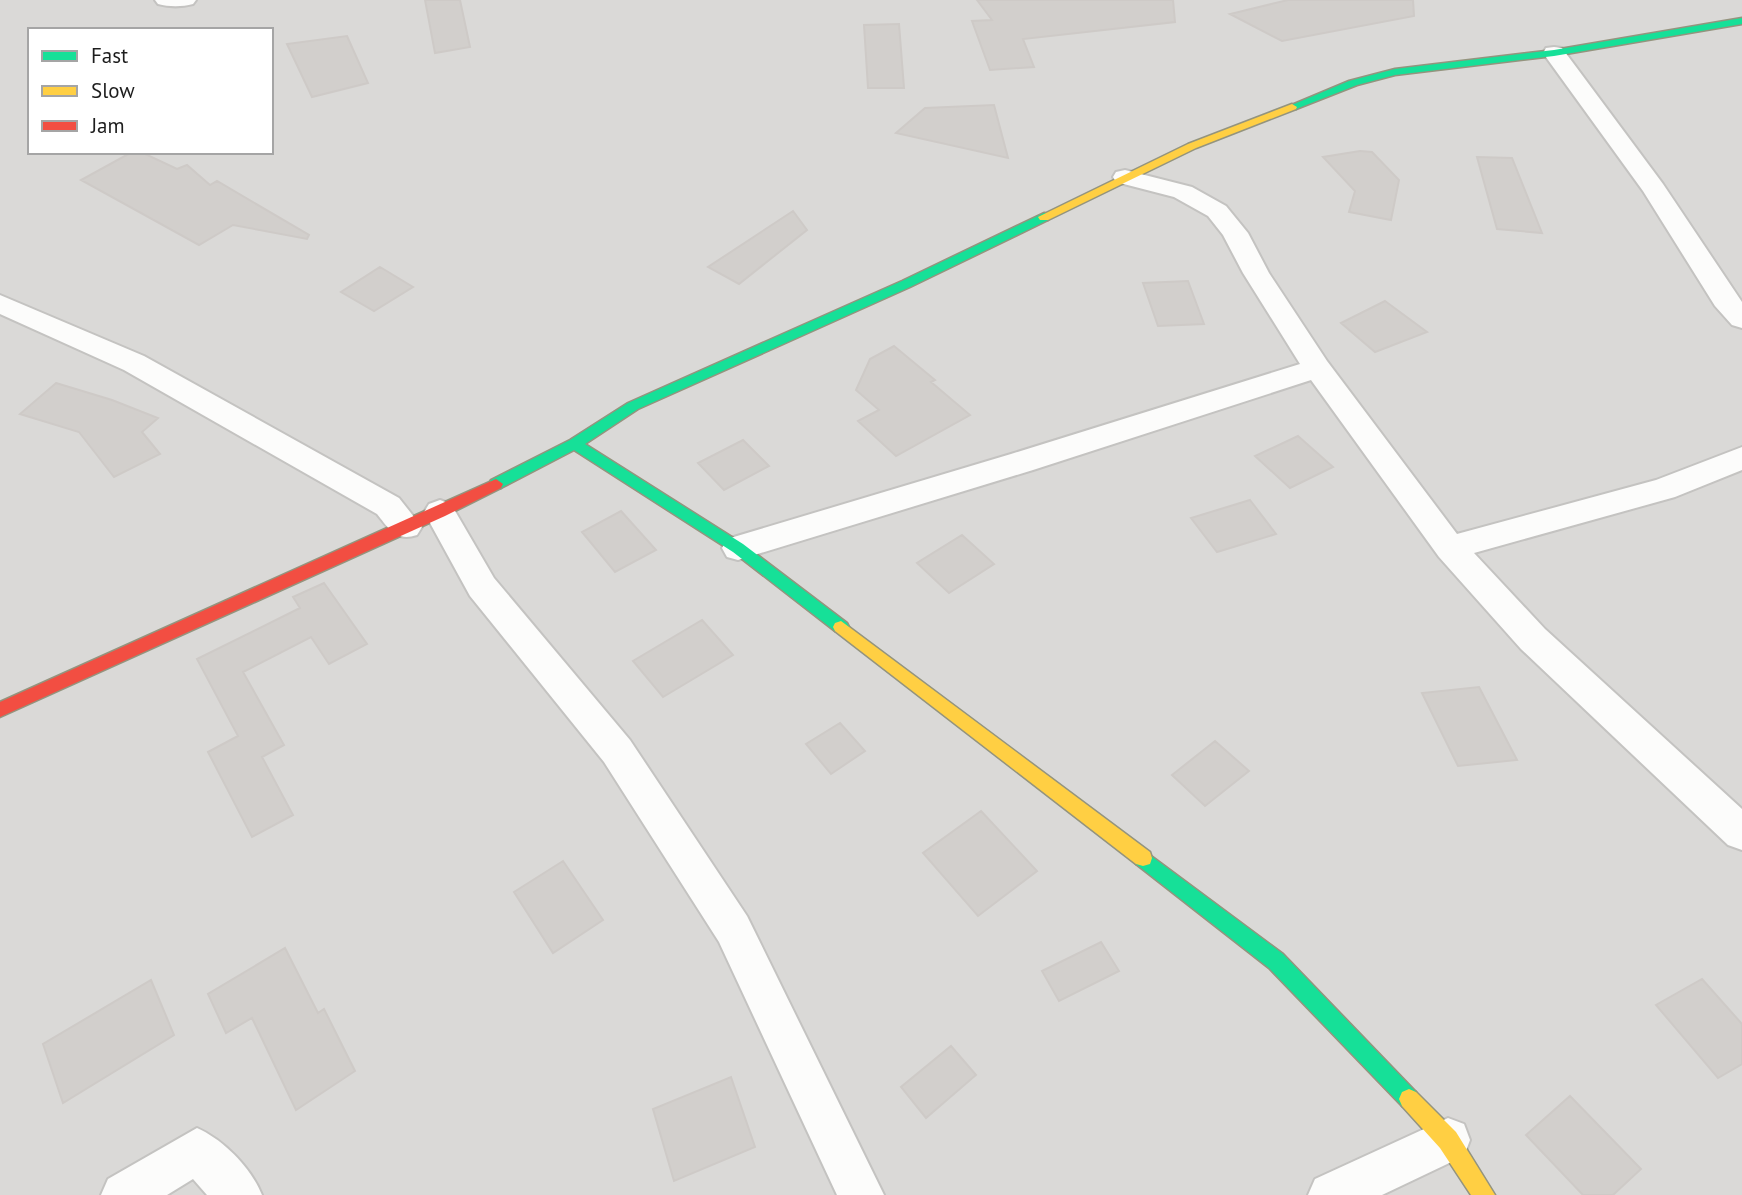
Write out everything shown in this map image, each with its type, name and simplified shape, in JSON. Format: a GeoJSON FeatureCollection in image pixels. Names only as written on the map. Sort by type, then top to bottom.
{"type":"FeatureCollection","features":[{"type":"Feature","properties":{"kind":"street"},"geometry":{"type":"LineString","coordinates":[[165,0],[186,0]]}},
{"type":"Feature","properties":{"kind":"street"},"geometry":{"type":"LineString","coordinates":[[0,710],[423,520],[575,444],[633,406],[906,284],[1192,146],[1353,83],[1395,72],[1554,53],[1742,21]]}},
{"type":"Feature","properties":{"kind":"street"},"geometry":{"type":"LineString","coordinates":[[1554,53],[1654,189],[1725,300],[1742,319]]}},
{"type":"Feature","properties":{"kind":"street"},"geometry":{"type":"LineString","coordinates":[[1125,177],[1183,192],[1217,211],[1235,233],[1255,273],[1317,368],[1450,548],[1533,639],[1742,833]]}},
{"type":"Feature","properties":{"kind":"street"},"geometry":{"type":"LineString","coordinates":[[0,304],[134,363],[388,506],[423,520],[617,751],[733,929],[861,1195]]}},
{"type":"Feature","properties":{"kind":"street"},"geometry":{"type":"LineString","coordinates":[[738,548],[1022,462],[1317,368]]}},
{"type":"Feature","properties":{"kind":"street"},"geometry":{"type":"LineString","coordinates":[[575,444],[738,548],[1276,961],[1448,1140],[1484,1195]]}},
{"type":"Feature","properties":{"kind":"street"},"geometry":{"type":"LineString","coordinates":[[1450,548],[1664,489],[1742,458]]}},
{"type":"Feature","properties":{"kind":"street"},"geometry":{"type":"LineString","coordinates":[[1331,1195],[1448,1140]]}},
{"type":"Feature","properties":{"kind":"street"},"geometry":{"type":"LineString","coordinates":[[124,1195],[197,1151],[239,1195]]}},
{"type":"Feature","properties":{"kind":"shaded area"},"geometry":{"type":"Polygon","coordinates":[[[0,0],[1742,0],[1742,1195],[0,1195],[0,0]]]}},
{"type":"Feature","properties":{"kind":"building"},"geometry":{"type":"Polygon","coordinates":[[[425,0],[460,0],[470,47],[435,53],[425,0]]]}},
{"type":"Feature","properties":{"kind":"building"},"geometry":{"type":"Polygon","coordinates":[[[977,0],[1173,0],[1175,22],[1023,39],[1034,67],[990,70],[972,21],[992,20],[977,0]]]}},
{"type":"Feature","properties":{"kind":"building"},"geometry":{"type":"Polygon","coordinates":[[[1288,0],[1413,0],[1414,16],[1282,41],[1230,14],[1288,0]]]}},
{"type":"Feature","properties":{"kind":"building"},"geometry":{"type":"Polygon","coordinates":[[[899,24],[904,88],[868,88],[864,25],[899,24]]]}},
{"type":"Feature","properties":{"kind":"building"},"geometry":{"type":"Polygon","coordinates":[[[347,36],[368,83],[312,97],[287,44],[347,36]]]}},
{"type":"Feature","properties":{"kind":"building"},"geometry":{"type":"Polygon","coordinates":[[[994,105],[1008,158],[896,133],[925,108],[994,105]]]}},
{"type":"Feature","properties":{"kind":"building"},"geometry":{"type":"Polygon","coordinates":[[[1360,151],[1372,152],[1399,180],[1391,220],[1349,212],[1355,191],[1323,157],[1360,151]]]}},
{"type":"Feature","properties":{"kind":"building"},"geometry":{"type":"Polygon","coordinates":[[[128,154],[145,154],[177,169],[187,165],[210,185],[217,181],[309,235],[307,239],[233,225],[199,245],[81,180],[128,154]]]}},
{"type":"Feature","properties":{"kind":"building"},"geometry":{"type":"Polygon","coordinates":[[[1477,157],[1512,158],[1542,233],[1497,229],[1477,157]]]}},
{"type":"Feature","properties":{"kind":"building"},"geometry":{"type":"Polygon","coordinates":[[[793,211],[807,230],[739,284],[708,267],[793,211]]]}},
{"type":"Feature","properties":{"kind":"building"},"geometry":{"type":"Polygon","coordinates":[[[380,267],[413,287],[374,311],[341,292],[380,267]]]}},
{"type":"Feature","properties":{"kind":"building"},"geometry":{"type":"Polygon","coordinates":[[[1188,281],[1204,324],[1158,326],[1143,283],[1188,281]]]}},
{"type":"Feature","properties":{"kind":"building"},"geometry":{"type":"Polygon","coordinates":[[[1385,301],[1427,332],[1375,352],[1341,323],[1385,301]]]}},
{"type":"Feature","properties":{"kind":"building"},"geometry":{"type":"Polygon","coordinates":[[[894,346],[935,380],[931,382],[970,415],[896,456],[858,421],[879,410],[856,390],[870,359],[894,346]]]}},
{"type":"Feature","properties":{"kind":"building"},"geometry":{"type":"Polygon","coordinates":[[[56,383],[158,418],[142,432],[160,454],[114,477],[79,432],[20,414],[56,383]]]}},
{"type":"Feature","properties":{"kind":"building"},"geometry":{"type":"Polygon","coordinates":[[[1298,436],[1333,467],[1290,488],[1255,456],[1298,436]]]}},
{"type":"Feature","properties":{"kind":"building"},"geometry":{"type":"Polygon","coordinates":[[[743,440],[769,466],[724,490],[698,463],[743,440]]]}},
{"type":"Feature","properties":{"kind":"building"},"geometry":{"type":"Polygon","coordinates":[[[1250,500],[1276,534],[1217,552],[1191,518],[1250,500]]]}},
{"type":"Feature","properties":{"kind":"building"},"geometry":{"type":"Polygon","coordinates":[[[621,511],[656,550],[615,572],[582,532],[621,511]]]}},
{"type":"Feature","properties":{"kind":"building"},"geometry":{"type":"Polygon","coordinates":[[[962,535],[994,564],[949,593],[917,563],[962,535]]]}},
{"type":"Feature","properties":{"kind":"building"},"geometry":{"type":"Polygon","coordinates":[[[324,583],[367,644],[329,664],[311,637],[243,672],[284,745],[262,757],[293,815],[252,837],[208,752],[238,736],[197,659],[300,608],[293,597],[324,583]]]}},
{"type":"Feature","properties":{"kind":"building"},"geometry":{"type":"Polygon","coordinates":[[[702,620],[733,655],[663,697],[633,661],[702,620]]]}},
{"type":"Feature","properties":{"kind":"building"},"geometry":{"type":"Polygon","coordinates":[[[1479,687],[1517,760],[1458,766],[1422,693],[1479,687]]]}},
{"type":"Feature","properties":{"kind":"building"},"geometry":{"type":"Polygon","coordinates":[[[840,723],[865,751],[831,774],[806,744],[840,723]]]}},
{"type":"Feature","properties":{"kind":"building"},"geometry":{"type":"Polygon","coordinates":[[[1215,741],[1249,771],[1205,806],[1172,775],[1215,741]]]}},
{"type":"Feature","properties":{"kind":"building"},"geometry":{"type":"Polygon","coordinates":[[[981,811],[1037,871],[978,916],[923,853],[981,811]]]}},
{"type":"Feature","properties":{"kind":"building"},"geometry":{"type":"Polygon","coordinates":[[[563,861],[603,920],[553,953],[514,892],[563,861]]]}},
{"type":"Feature","properties":{"kind":"building"},"geometry":{"type":"Polygon","coordinates":[[[1101,942],[1119,971],[1059,1001],[1042,971],[1101,942]]]}},
{"type":"Feature","properties":{"kind":"building"},"geometry":{"type":"Polygon","coordinates":[[[285,948],[318,1013],[324,1009],[355,1071],[296,1110],[252,1018],[226,1033],[208,994],[285,948]]]}},
{"type":"Feature","properties":{"kind":"building"},"geometry":{"type":"Polygon","coordinates":[[[1702,979],[1742,1024],[1742,1064],[1718,1078],[1656,1005],[1702,979]]]}},
{"type":"Feature","properties":{"kind":"building"},"geometry":{"type":"Polygon","coordinates":[[[151,980],[174,1035],[63,1103],[43,1044],[151,980]]]}},
{"type":"Feature","properties":{"kind":"building"},"geometry":{"type":"Polygon","coordinates":[[[951,1046],[976,1075],[926,1118],[901,1087],[951,1046]]]}},
{"type":"Feature","properties":{"kind":"building"},"geometry":{"type":"Polygon","coordinates":[[[731,1077],[755,1147],[674,1181],[653,1109],[731,1077]]]}},
{"type":"Feature","properties":{"kind":"building"},"geometry":{"type":"Polygon","coordinates":[[[1570,1096],[1641,1169],[1613,1195],[1583,1195],[1526,1135],[1570,1096]]]}},
{"type":"Feature","properties":{"kind":"traffic: fast"},"geometry":{"type":"LineString","coordinates":[[1292,107],[1353,83],[1395,72],[1554,53],[1742,21]]}},
{"type":"Feature","properties":{"kind":"traffic: fast"},"geometry":{"type":"LineString","coordinates":[[496,484],[575,444],[633,406],[906,284],[1044,217]]}},
{"type":"Feature","properties":{"kind":"traffic: fast"},"geometry":{"type":"LineString","coordinates":[[575,444],[738,548],[841,627]]}},
{"type":"Feature","properties":{"kind":"traffic: fast"},"geometry":{"type":"LineString","coordinates":[[1143,858],[1276,961],[1409,1099]]}},
{"type":"Feature","properties":{"kind":"traffic: slow"},"geometry":{"type":"LineString","coordinates":[[1044,217],[1192,146],[1292,107]]}},
{"type":"Feature","properties":{"kind":"traffic: slow"},"geometry":{"type":"LineString","coordinates":[[841,627],[1143,858]]}},
{"type":"Feature","properties":{"kind":"traffic: slow"},"geometry":{"type":"LineString","coordinates":[[1409,1099],[1448,1140],[1484,1195]]}},
{"type":"Feature","properties":{"kind":"traffic: jam"},"geometry":{"type":"LineString","coordinates":[[0,710],[440,512],[496,484]]}}]}
